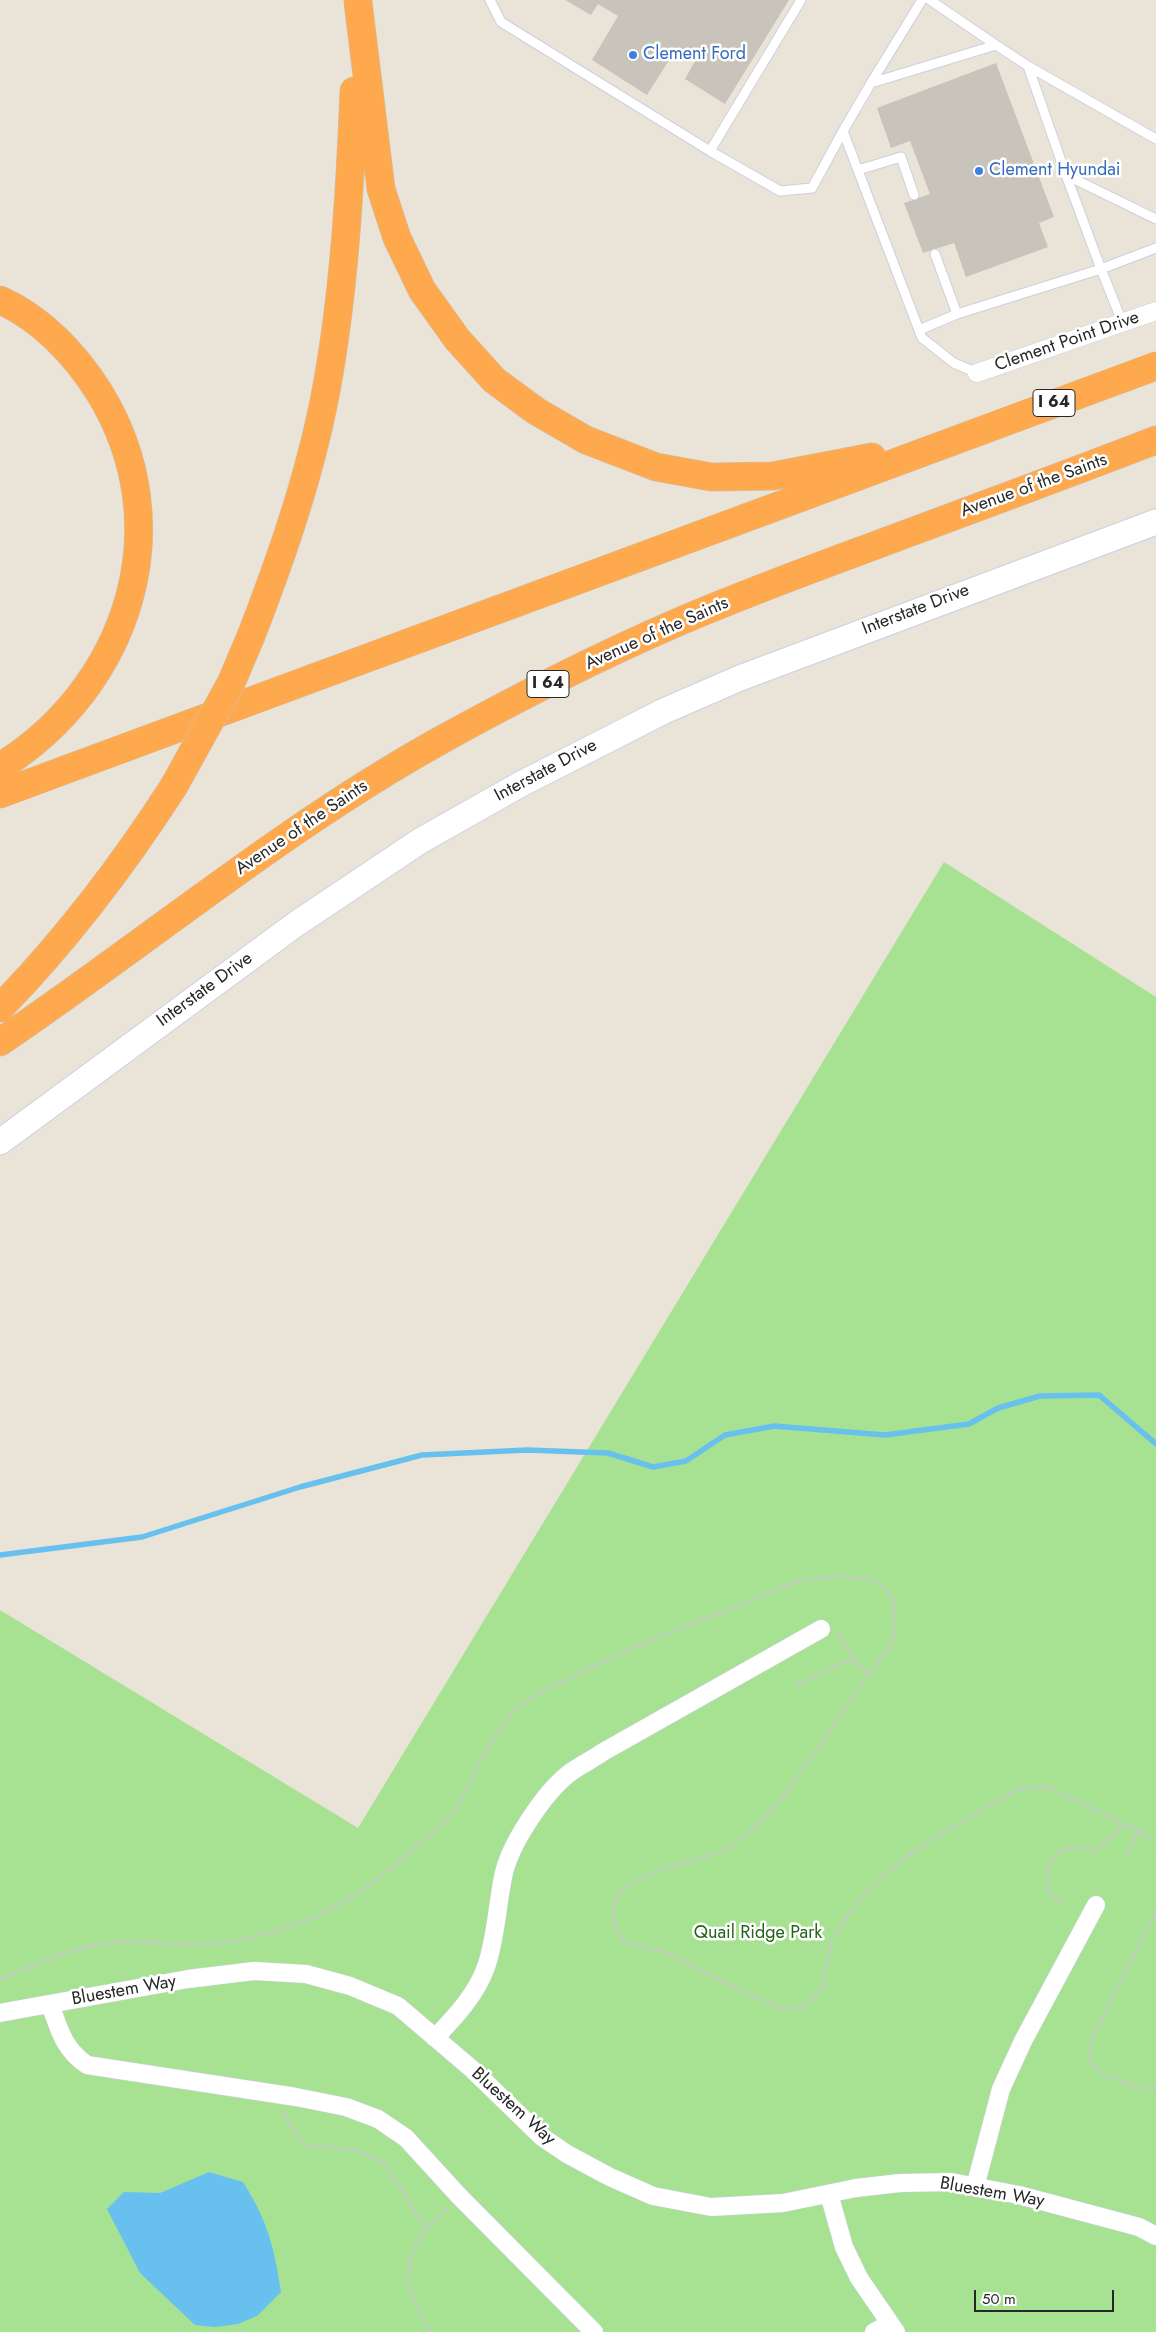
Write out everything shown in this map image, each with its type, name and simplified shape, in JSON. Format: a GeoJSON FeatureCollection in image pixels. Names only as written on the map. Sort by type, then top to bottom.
{"type":"FeatureCollection","features":[{"type":"Feature","properties":{"kind":"highway"},"geometry":{"type":"LineString","coordinates":[[358,1],[380,189],[397,238],[422,290],[457,339],[494,380],[536,411],[586,440],[656,467],[711,477],[773,476],[952,441]]}},
{"type":"Feature","properties":{"kind":"highway"},"geometry":{"type":"LineString","coordinates":[[0,1008],[75,926],[110,881],[174,786],[231,683],[252,636],[274,578],[297,509],[329,376],[346,242],[358,1]]}},
{"type":"Feature","properties":{"kind":"highway"},"geometry":{"type":"LineString","coordinates":[[0,300],[37,323],[68,350],[87,374],[100,395],[120,433],[130,462],[137,492],[139,526],[138,558],[132,590],[122,622],[109,650],[90,682],[70,707],[39,739],[0,767]]}},
{"type":"Feature","properties":{"kind":"highway","name":"I 64"},"geometry":{"type":"LineString","coordinates":[[0,794],[1156,366]]}},
{"type":"Feature","properties":{"kind":"highway","name":"Avenue of the Saints"},"geometry":{"type":"LineString","coordinates":[[0,1042],[65,998],[204,894],[316,816],[433,745],[520,698],[617,650],[713,608],[1156,440]]}},
{"type":"Feature","properties":{"kind":"main road","name":"Interstate Drive"},"geometry":{"type":"LineString","coordinates":[[0,1142],[304,918],[420,840],[521,784],[664,711],[740,678],[1156,522]]}},
{"type":"Feature","properties":{"kind":"street","name":"Clement Point Drive"},"geometry":{"type":"LineString","coordinates":[[977,373],[1156,311]]}},
{"type":"Feature","properties":{"kind":"street"},"geometry":{"type":"LineString","coordinates":[[435,2038],[466,2005],[486,1968],[496,1930],[504,1874],[519,1836],[541,1803],[569,1773],[821,1629]]}},
{"type":"Feature","properties":{"kind":"street"},"geometry":{"type":"LineString","coordinates":[[975,2187],[1001,2089],[1023,2041],[1096,1905]]}},
{"type":"Feature","properties":{"kind":"street","name":"Bluestem Way"},"geometry":{"type":"LineString","coordinates":[[0,2013],[188,1979],[254,1971],[306,1974],[350,1986],[398,2006],[473,2070],[542,2136],[567,2154],[610,2178],[653,2196],[711,2207],[783,2203],[900,2183],[951,2182],[1019,2195],[1139,2227],[1156,2236]]}},
{"type":"Feature","properties":{"kind":"street"},"geometry":{"type":"LineString","coordinates":[[50,2004],[60,2032],[72,2054],[87,2065],[346,2107],[378,2119],[406,2138],[459,2196],[594,2332]]}},
{"type":"Feature","properties":{"kind":"street"},"geometry":{"type":"LineString","coordinates":[[829,2194],[848,2254],[859,2278],[893,2328],[874,2332]]}},
{"type":"Feature","properties":{"kind":"lane"},"geometry":{"type":"LineString","coordinates":[[490,0],[501,22],[710,151],[780,191],[812,188],[843,130],[922,0]]}},
{"type":"Feature","properties":{"kind":"lane"},"geometry":{"type":"LineString","coordinates":[[710,151],[801,0]]}},
{"type":"Feature","properties":{"kind":"lane"},"geometry":{"type":"LineString","coordinates":[[930,0],[1028,66],[1156,139]]}},
{"type":"Feature","properties":{"kind":"lane"},"geometry":{"type":"LineString","coordinates":[[871,83],[996,45]]}},
{"type":"Feature","properties":{"kind":"lane"},"geometry":{"type":"LineString","coordinates":[[1028,66],[1066,175],[1123,324]]}},
{"type":"Feature","properties":{"kind":"lane"},"geometry":{"type":"LineString","coordinates":[[843,130],[922,338],[954,363],[977,373]]}},
{"type":"Feature","properties":{"kind":"lane"},"geometry":{"type":"LineString","coordinates":[[858,170],[901,157],[914,194]]}},
{"type":"Feature","properties":{"kind":"lane"},"geometry":{"type":"LineString","coordinates":[[1066,175],[1156,219]]}},
{"type":"Feature","properties":{"kind":"lane"},"geometry":{"type":"LineString","coordinates":[[919,330],[957,314],[1101,269],[1156,248]]}},
{"type":"Feature","properties":{"kind":"lane"},"geometry":{"type":"LineString","coordinates":[[935,254],[957,314]]}},
{"type":"Feature","properties":{"kind":"path"},"geometry":{"type":"LineString","coordinates":[[0,1978],[79,1949],[118,1942],[205,1944],[241,1939],[294,1924],[330,1909],[392,1867],[454,1811],[482,1755],[522,1704],[604,1659],[671,1630],[740,1605],[776,1589],[809,1579],[841,1576],[867,1578],[882,1584],[893,1600],[895,1620],[893,1641],[788,1790],[760,1824],[729,1848],[697,1860],[661,1869],[637,1880],[619,1894],[612,1910],[617,1930],[626,1943],[672,1954],[698,1970],[783,2009],[800,2008],[811,2001],[823,1988],[832,1939],[858,1902],[888,1873],[920,1848],[983,1808],[1019,1788],[1049,1788],[1138,1832],[1156,1844]]}},
{"type":"Feature","properties":{"kind":"path"},"geometry":{"type":"LineString","coordinates":[[821,1629],[831,1626],[856,1664],[870,1674]]}},
{"type":"Feature","properties":{"kind":"path"},"geometry":{"type":"LineString","coordinates":[[797,1685],[842,1662],[856,1664]]}},
{"type":"Feature","properties":{"kind":"path"},"geometry":{"type":"LineString","coordinates":[[1063,1903],[1050,1895],[1047,1881],[1050,1858],[1059,1850],[1085,1846],[1095,1852],[1124,1825]]}},
{"type":"Feature","properties":{"kind":"path"},"geometry":{"type":"LineString","coordinates":[[1127,1853],[1138,1832]]}},
{"type":"Feature","properties":{"kind":"path"},"geometry":{"type":"LineString","coordinates":[[1156,1911],[1094,2034],[1090,2050],[1091,2062],[1103,2075],[1156,2091]]}},
{"type":"Feature","properties":{"kind":"path"},"geometry":{"type":"LineString","coordinates":[[274,2094],[289,2126],[296,2136],[308,2145],[355,2150],[384,2162],[426,2228]]}},
{"type":"Feature","properties":{"kind":"path"},"geometry":{"type":"LineString","coordinates":[[430,2332],[407,2280],[407,2264],[426,2228],[459,2196]]}},
{"type":"Feature","properties":{"kind":"green space","name":"Quail Ridge Park"},"geometry":{"type":"Polygon","coordinates":[[[944,862],[1156,997],[1156,2332],[0,2332],[0,1610],[358,1828],[944,862]]]}},
{"type":"Feature","properties":{"kind":"water"},"geometry":{"type":"Polygon","coordinates":[[[209,2172],[243,2182],[252,2196],[269,2235],[281,2292],[257,2316],[238,2324],[214,2327],[195,2325],[140,2273],[107,2209],[124,2192],[160,2193],[209,2172]]]}},
{"type":"Feature","properties":{"kind":"building","name":"Clement Ford"},"geometry":{"type":"Polygon","coordinates":[[[565,0],[789,0],[725,104],[685,79],[695,61],[676,49],[647,95],[592,60],[618,16],[598,4],[591,15],[565,0]]]}},
{"type":"Feature","properties":{"kind":"building","name":"Clement Hyundai"},"geometry":{"type":"Polygon","coordinates":[[[996,63],[1054,217],[1039,223],[1048,247],[966,277],[954,243],[923,253],[904,203],[930,194],[910,141],[891,148],[877,108],[996,63]]]}},
{"type":"Feature","properties":{"kind":"waterway"},"geometry":{"type":"LineString","coordinates":[[0,1555],[142,1537],[300,1487],[422,1455],[527,1450],[608,1453],[653,1467],[686,1461],[725,1435],[774,1426],[885,1435],[969,1424],[998,1408],[1040,1396],[1099,1395],[1156,1444]]}},
{"type":"Feature","properties":{"kind":"place","name":"Clement Ford"},"geometry":{"type":"Point","coordinates":[633,55]}},
{"type":"Feature","properties":{"kind":"place","name":"Clement Hyundai"},"geometry":{"type":"Point","coordinates":[979,171]}}]}
